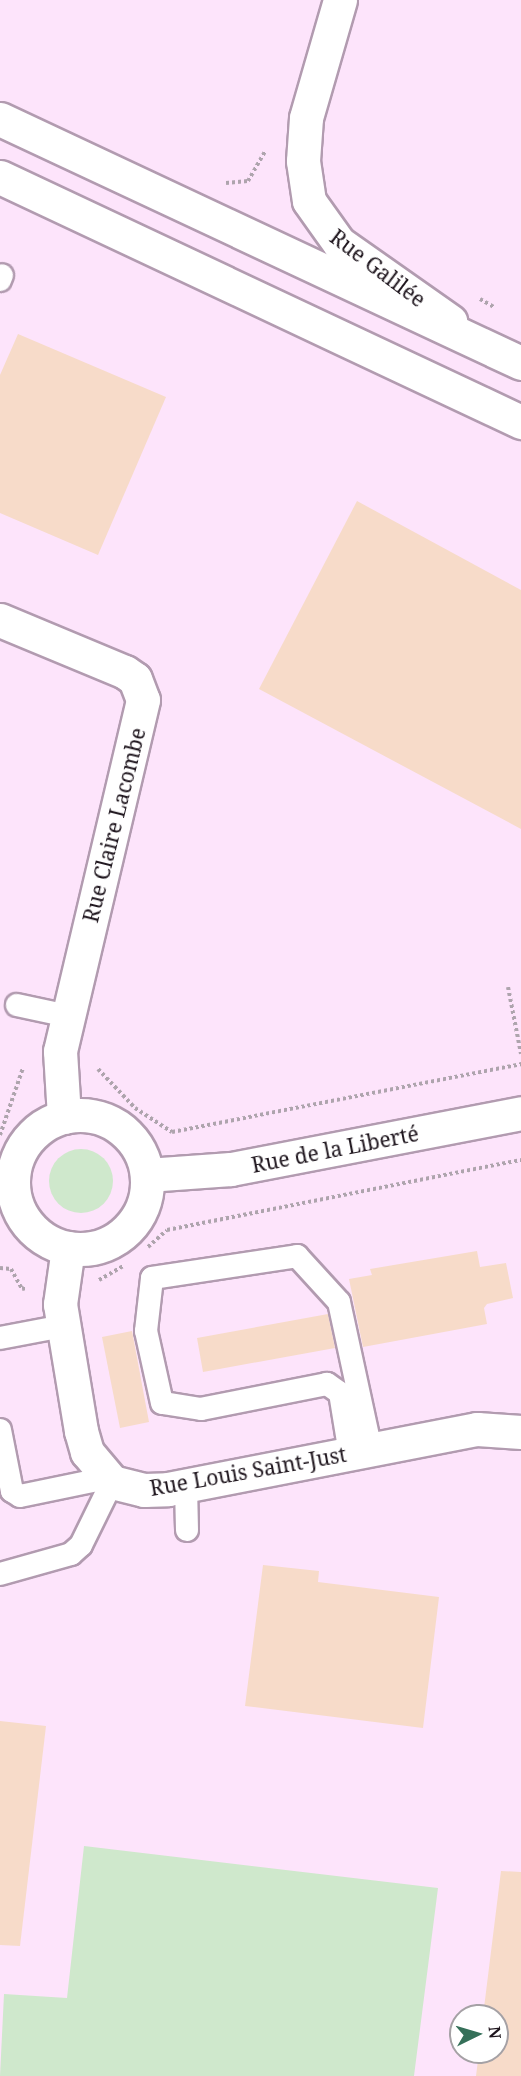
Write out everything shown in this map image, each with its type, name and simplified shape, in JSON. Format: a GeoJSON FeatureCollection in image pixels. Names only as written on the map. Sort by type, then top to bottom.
{"type":"FeatureCollection","features":[{"type":"Feature","properties":{"kind":"street","name":"Rue Galilée"},"geometry":{"type":"LineString","coordinates":[[340,0],[306,118],[303,162],[309,201],[339,243],[478,342]]}},
{"type":"Feature","properties":{"kind":"street"},"geometry":{"type":"LineString","coordinates":[[0,119],[521,363]]}},
{"type":"Feature","properties":{"kind":"street"},"geometry":{"type":"LineString","coordinates":[[0,177],[521,423]]}},
{"type":"Feature","properties":{"kind":"street","name":"Rue Claire Lacombe"},"geometry":{"type":"LineString","coordinates":[[0,620],[125,672],[135,679],[143,700],[60,1051],[64,1117]]}},
{"type":"Feature","properties":{"kind":"street","name":"Rue de la Liberté"},"geometry":{"type":"LineString","coordinates":[[147,1175],[231,1169],[521,1113]]}},
{"type":"Feature","properties":{"kind":"street"},"geometry":{"type":"LineString","coordinates":[[64,1117],[94,1117],[122,1130],[141,1155],[147,1175],[143,1205],[126,1231],[99,1246],[68,1248],[32,1229],[8,1205],[13,1173],[19,1154],[37,1130],[64,1117]]}},
{"type":"Feature","properties":{"kind":"street"},"geometry":{"type":"LineString","coordinates":[[68,1248],[60,1284],[63,1326],[87,1452],[109,1480]]}},
{"type":"Feature","properties":{"kind":"street","name":"Rue Louis Saint-Just"},"geometry":{"type":"LineString","coordinates":[[109,1480],[144,1491],[186,1486],[477,1430],[521,1432]]}},
{"type":"Feature","properties":{"kind":"lane"},"geometry":{"type":"LineString","coordinates":[[17,1005],[68,1016]]}},
{"type":"Feature","properties":{"kind":"lane"},"geometry":{"type":"LineString","coordinates":[[297,1256],[339,1302],[361,1452],[340,1393],[327,1384],[201,1409],[162,1403],[147,1331],[152,1278],[297,1256]]}},
{"type":"Feature","properties":{"kind":"lane"},"geometry":{"type":"LineString","coordinates":[[0,1338],[63,1326]]}},
{"type":"Feature","properties":{"kind":"lane"},"geometry":{"type":"LineString","coordinates":[[0,1430],[12,1491],[20,1496],[109,1480]]}},
{"type":"Feature","properties":{"kind":"lane"},"geometry":{"type":"LineString","coordinates":[[0,1574],[71,1554],[81,1545],[109,1480]]}},
{"type":"Feature","properties":{"kind":"lane"},"geometry":{"type":"LineString","coordinates":[[186,1486],[187,1530]]}},
{"type":"Feature","properties":{"kind":"path"},"geometry":{"type":"LineString","coordinates":[[508,987],[521,1054]]}},
{"type":"Feature","properties":{"kind":"path"},"geometry":{"type":"LineString","coordinates":[[0,1135],[30,1045],[92,1058],[117,1092],[172,1132],[521,1064]]}},
{"type":"Feature","properties":{"kind":"path"},"geometry":{"type":"LineString","coordinates":[[143,1252],[166,1230],[521,1160]]}},
{"type":"Feature","properties":{"kind":"path"},"geometry":{"type":"LineString","coordinates":[[0,1268],[11,1269],[22,1289],[106,1280],[134,1258]]}},
{"type":"Feature","properties":{"kind":"shaded area"},"geometry":{"type":"Polygon","coordinates":[[[0,0],[521,0],[521,2076],[0,2076],[0,0]]]}},
{"type":"Feature","properties":{"kind":"green space"},"geometry":{"type":"Polygon","coordinates":[[[75,1149],[87,1149],[104,1158],[111,1169],[113,1181],[111,1193],[104,1204],[87,1213],[75,1213],[63,1208],[54,1199],[49,1187],[49,1175],[54,1163],[63,1154],[75,1149]]]}},
{"type":"Feature","properties":{"kind":"green space"},"geometry":{"type":"Polygon","coordinates":[[[84,1846],[438,1888],[414,2076],[0,2076],[4,1994],[67,1998],[84,1846]]]}},
{"type":"Feature","properties":{"kind":"building"},"geometry":{"type":"Polygon","coordinates":[[[18,334],[166,397],[98,555],[0,513],[0,375],[18,334]]]}},
{"type":"Feature","properties":{"kind":"building"},"geometry":{"type":"Polygon","coordinates":[[[357,501],[521,590],[521,829],[259,689],[357,501]]]}},
{"type":"Feature","properties":{"kind":"building"},"geometry":{"type":"Polygon","coordinates":[[[477,1251],[480,1267],[506,1263],[513,1298],[487,1304],[484,1308],[487,1324],[363,1347],[349,1279],[372,1275],[370,1269],[477,1251]]]}},
{"type":"Feature","properties":{"kind":"building"},"geometry":{"type":"Polygon","coordinates":[[[328,1314],[335,1348],[203,1372],[197,1338],[328,1314]]]}},
{"type":"Feature","properties":{"kind":"building"},"geometry":{"type":"Polygon","coordinates":[[[132,1331],[149,1422],[120,1428],[102,1337],[132,1331]]]}},
{"type":"Feature","properties":{"kind":"building"},"geometry":{"type":"Polygon","coordinates":[[[263,1565],[319,1571],[318,1582],[439,1597],[423,1728],[245,1706],[263,1565]]]}},
{"type":"Feature","properties":{"kind":"building"},"geometry":{"type":"Polygon","coordinates":[[[0,1721],[46,1726],[20,1946],[0,1945],[0,1721]]]}},
{"type":"Feature","properties":{"kind":"building"},"geometry":{"type":"Polygon","coordinates":[[[501,1871],[521,1872],[521,2076],[476,2076],[478,2064],[509,2064],[509,2004],[484,2004],[501,1871]]]}}]}
